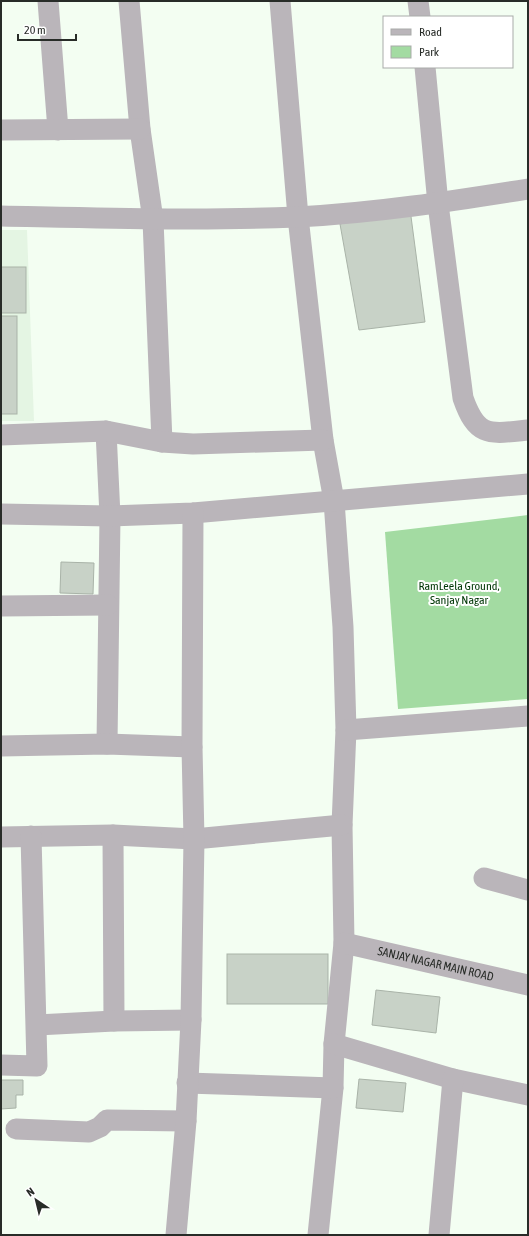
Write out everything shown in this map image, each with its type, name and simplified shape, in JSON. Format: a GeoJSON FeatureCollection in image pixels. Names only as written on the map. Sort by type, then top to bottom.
{"type":"FeatureCollection","features":[{"type":"Feature","properties":{"kind":"street"},"geometry":{"type":"LineString","coordinates":[[48,1],[58,130]]}},
{"type":"Feature","properties":{"kind":"street"},"geometry":{"type":"LineString","coordinates":[[129,1],[140,129],[154,220],[162,442]]}},
{"type":"Feature","properties":{"kind":"street"},"geometry":{"type":"LineString","coordinates":[[280,1],[298,217],[323,440],[334,501],[343,627],[346,730],[342,825],[344,943],[318,1235]]}},
{"type":"Feature","properties":{"kind":"street"},"geometry":{"type":"LineString","coordinates":[[418,1],[420,16]]}},
{"type":"Feature","properties":{"kind":"street"},"geometry":{"type":"LineString","coordinates":[[425,68],[438,204],[463,398],[470,418],[483,430],[503,433],[528,430]]}},
{"type":"Feature","properties":{"kind":"street"},"geometry":{"type":"LineString","coordinates":[[1,130],[140,129]]}},
{"type":"Feature","properties":{"kind":"street"},"geometry":{"type":"LineString","coordinates":[[1,216],[154,220],[298,217],[438,204],[528,189]]}},
{"type":"Feature","properties":{"kind":"street"},"geometry":{"type":"LineString","coordinates":[[1,435],[106,431],[162,442],[193,444],[323,440]]}},
{"type":"Feature","properties":{"kind":"street"},"geometry":{"type":"LineString","coordinates":[[106,431],[110,516],[108,605],[108,744]]}},
{"type":"Feature","properties":{"kind":"street"},"geometry":{"type":"LineString","coordinates":[[1,514],[110,516],[193,513],[528,484]]}},
{"type":"Feature","properties":{"kind":"street"},"geometry":{"type":"LineString","coordinates":[[176,1235],[186,1121],[191,1020],[194,839],[192,747],[193,513]]}},
{"type":"Feature","properties":{"kind":"street"},"geometry":{"type":"LineString","coordinates":[[1,606],[108,605]]}},
{"type":"Feature","properties":{"kind":"street"},"geometry":{"type":"LineString","coordinates":[[346,730],[528,716]]}},
{"type":"Feature","properties":{"kind":"street"},"geometry":{"type":"LineString","coordinates":[[1,746],[108,744],[192,747]]}},
{"type":"Feature","properties":{"kind":"street"},"geometry":{"type":"LineString","coordinates":[[1,837],[113,835],[194,839],[342,825]]}},
{"type":"Feature","properties":{"kind":"street"},"geometry":{"type":"LineString","coordinates":[[113,835],[114,1021]]}},
{"type":"Feature","properties":{"kind":"street"},"geometry":{"type":"LineString","coordinates":[[1,1066],[37,1066],[31,836]]}},
{"type":"Feature","properties":{"kind":"street"},"geometry":{"type":"LineString","coordinates":[[484,878],[528,890]]}},
{"type":"Feature","properties":{"kind":"street","name":"SANJAY NAGAR MAIN ROAD"},"geometry":{"type":"LineString","coordinates":[[344,943],[528,985]]}},
{"type":"Feature","properties":{"kind":"street"},"geometry":{"type":"LineString","coordinates":[[37,1025],[114,1021],[191,1020]]}},
{"type":"Feature","properties":{"kind":"street"},"geometry":{"type":"LineString","coordinates":[[334,1044],[453,1079],[528,1095]]}},
{"type":"Feature","properties":{"kind":"street"},"geometry":{"type":"LineString","coordinates":[[439,1235],[453,1079]]}},
{"type":"Feature","properties":{"kind":"street"},"geometry":{"type":"LineString","coordinates":[[187,1083],[332,1088]]}},
{"type":"Feature","properties":{"kind":"street"},"geometry":{"type":"LineString","coordinates":[[16,1129],[88,1132],[100,1127],[107,1120],[186,1121]]}},
{"type":"Feature","properties":{"kind":"shaded area"},"geometry":{"type":"Polygon","coordinates":[[[1,230],[27,230],[34,421],[1,421],[1,230]]]}},
{"type":"Feature","properties":{"kind":"green space","name":"RamLeela Ground, Sanjay Nagar"},"geometry":{"type":"Polygon","coordinates":[[[528,515],[528,699],[398,709],[385,532],[528,515]]]}},
{"type":"Feature","properties":{"kind":"building"},"geometry":{"type":"Polygon","coordinates":[[[410,209],[425,322],[359,330],[340,224],[410,209]]]}},
{"type":"Feature","properties":{"kind":"building"},"geometry":{"type":"Polygon","coordinates":[[[1,267],[26,267],[26,313],[1,313],[1,267]]]}},
{"type":"Feature","properties":{"kind":"building"},"geometry":{"type":"Polygon","coordinates":[[[1,316],[17,316],[17,414],[1,414],[1,316]]]}},
{"type":"Feature","properties":{"kind":"building"},"geometry":{"type":"Polygon","coordinates":[[[61,562],[94,563],[93,594],[60,593],[61,562]]]}},
{"type":"Feature","properties":{"kind":"building"},"geometry":{"type":"Polygon","coordinates":[[[227,954],[328,954],[328,1004],[227,1004],[227,954]]]}},
{"type":"Feature","properties":{"kind":"building"},"geometry":{"type":"Polygon","coordinates":[[[376,990],[440,997],[436,1033],[372,1025],[376,990]]]}},
{"type":"Feature","properties":{"kind":"building"},"geometry":{"type":"Polygon","coordinates":[[[359,1079],[406,1083],[403,1112],[356,1108],[359,1079]]]}},
{"type":"Feature","properties":{"kind":"building"},"geometry":{"type":"Polygon","coordinates":[[[1,1080],[23,1080],[23,1095],[16,1095],[16,1108],[1,1109],[1,1080]]]}}]}
